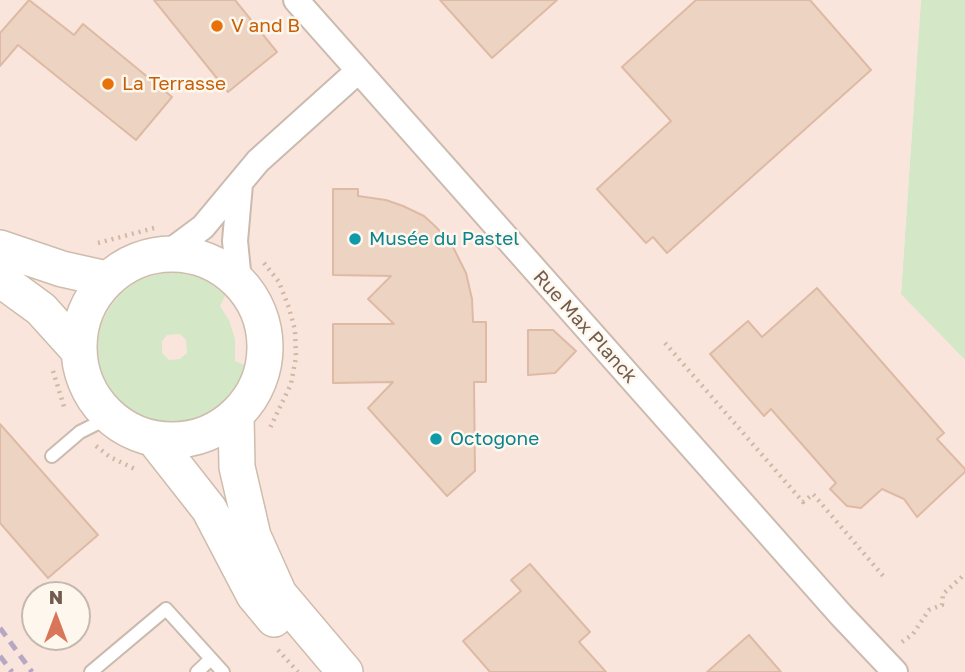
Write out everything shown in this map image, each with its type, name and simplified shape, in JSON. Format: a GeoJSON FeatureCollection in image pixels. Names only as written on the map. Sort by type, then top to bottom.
{"type":"FeatureCollection","features":[{"type":"Feature","properties":{"kind":"main road"},"geometry":{"type":"LineString","coordinates":[[165,240],[218,265],[249,268],[265,334],[265,364],[255,393],[236,416],[212,432],[184,440],[154,439],[131,431],[103,432],[93,398],[82,375],[78,350],[81,324],[91,300],[107,279],[125,266],[146,257],[165,240]]}},
{"type":"Feature","properties":{"kind":"main road"},"geometry":{"type":"LineString","coordinates":[[0,248],[62,269],[107,279]]}},
{"type":"Feature","properties":{"kind":"main road"},"geometry":{"type":"LineString","coordinates":[[0,279],[41,310],[78,350]]}},
{"type":"Feature","properties":{"kind":"main road"},"geometry":{"type":"LineString","coordinates":[[236,416],[237,467],[253,536],[279,594],[345,672]]}},
{"type":"Feature","properties":{"kind":"main road"},"geometry":{"type":"LineString","coordinates":[[154,439],[209,509],[254,594],[317,672]]}},
{"type":"Feature","properties":{"kind":"street","name":"Rue Max Planck"},"geometry":{"type":"LineString","coordinates":[[296,0],[841,615],[889,665]]}},
{"type":"Feature","properties":{"kind":"street"},"geometry":{"type":"LineString","coordinates":[[165,240],[203,228],[258,161],[358,71]]}},
{"type":"Feature","properties":{"kind":"street"},"geometry":{"type":"LineString","coordinates":[[240,184],[235,241],[249,268]]}},
{"type":"Feature","properties":{"kind":"lane"},"geometry":{"type":"LineString","coordinates":[[52,456],[79,432],[103,432]]}},
{"type":"Feature","properties":{"kind":"lane"},"geometry":{"type":"LineString","coordinates":[[91,672],[166,609],[223,672]]}},
{"type":"Feature","properties":{"kind":"lane"},"geometry":{"type":"LineString","coordinates":[[197,672],[212,659]]}},
{"type":"Feature","properties":{"kind":"path"},"geometry":{"type":"LineString","coordinates":[[88,244],[165,240]]}},
{"type":"Feature","properties":{"kind":"path"},"geometry":{"type":"LineString","coordinates":[[249,268],[279,282],[295,330],[296,357],[291,384],[268,433]]}},
{"type":"Feature","properties":{"kind":"path"},"geometry":{"type":"LineString","coordinates":[[665,343],[803,502],[813,494],[884,577]]}},
{"type":"Feature","properties":{"kind":"path"},"geometry":{"type":"LineString","coordinates":[[103,432],[110,457],[144,474]]}},
{"type":"Feature","properties":{"kind":"path"},"geometry":{"type":"LineString","coordinates":[[889,665],[929,610],[942,605],[943,594],[965,574]]}},
{"type":"Feature","properties":{"kind":"shaded area"},"geometry":{"type":"Polygon","coordinates":[[[0,0],[921,0],[901,293],[965,360],[965,672],[0,672],[0,0]]]}},
{"type":"Feature","properties":{"kind":"green space"},"geometry":{"type":"Polygon","coordinates":[[[921,0],[965,0],[965,360],[901,294],[921,0]]]}},
{"type":"Feature","properties":{"kind":"green space"},"geometry":{"type":"Polygon","coordinates":[[[177,272],[197,276],[215,284],[226,294],[220,306],[229,320],[235,339],[235,361],[247,366],[237,389],[224,404],[208,415],[189,422],[150,420],[132,411],[117,399],[105,382],[99,363],[97,344],[101,324],[110,307],[122,292],[139,280],[177,272]],[[180,334],[167,335],[162,341],[162,353],[169,360],[180,359],[187,353],[186,340],[180,334]]]}},
{"type":"Feature","properties":{"kind":"building"},"geometry":{"type":"Polygon","coordinates":[[[29,0],[74,35],[83,24],[172,97],[136,140],[18,45],[0,66],[0,33],[29,0]]]}},
{"type":"Feature","properties":{"kind":"building"},"geometry":{"type":"Polygon","coordinates":[[[154,0],[235,0],[277,52],[228,92],[154,0]]]}},
{"type":"Feature","properties":{"kind":"building"},"geometry":{"type":"Polygon","coordinates":[[[440,0],[557,0],[492,58],[440,0]]]}},
{"type":"Feature","properties":{"kind":"building"},"geometry":{"type":"Polygon","coordinates":[[[696,0],[810,0],[871,70],[667,253],[653,237],[646,243],[597,189],[671,121],[622,67],[696,0]]]}},
{"type":"Feature","properties":{"kind":"building"},"geometry":{"type":"Polygon","coordinates":[[[333,189],[358,189],[358,196],[386,200],[424,216],[451,243],[466,273],[472,299],[473,322],[486,322],[486,382],[474,382],[475,471],[447,496],[368,408],[393,382],[333,383],[333,324],[394,324],[368,299],[391,276],[333,275],[333,189]]]}},
{"type":"Feature","properties":{"kind":"building"},"geometry":{"type":"Polygon","coordinates":[[[817,288],[944,433],[937,439],[965,469],[965,472],[917,517],[904,499],[882,489],[861,508],[847,506],[830,489],[836,483],[771,409],[764,416],[710,354],[748,321],[762,337],[817,288]]]}},
{"type":"Feature","properties":{"kind":"building"},"geometry":{"type":"Polygon","coordinates":[[[528,330],[553,330],[576,351],[555,373],[528,375],[528,330]]]}},
{"type":"Feature","properties":{"kind":"building"},"geometry":{"type":"Polygon","coordinates":[[[0,424],[98,535],[48,578],[0,523],[0,424]]]}},
{"type":"Feature","properties":{"kind":"building"},"geometry":{"type":"Polygon","coordinates":[[[530,564],[590,632],[579,642],[606,672],[490,672],[463,641],[521,591],[511,580],[530,564]]]}},
{"type":"Feature","properties":{"kind":"building"},"geometry":{"type":"Polygon","coordinates":[[[749,635],[781,672],[707,672],[749,635]]]}},
{"type":"Feature","properties":{"kind":"railway"},"geometry":{"type":"LineString","coordinates":[[0,628],[32,672]]}},
{"type":"Feature","properties":{"kind":"railway"},"geometry":{"type":"LineString","coordinates":[[0,656],[12,672]]}},
{"type":"Feature","properties":{"kind":"place","name":"V and B"},"geometry":{"type":"Point","coordinates":[217,26]}},
{"type":"Feature","properties":{"kind":"place","name":"La Terrasse"},"geometry":{"type":"Point","coordinates":[108,84]}},
{"type":"Feature","properties":{"kind":"place","name":"Musée du Pastel"},"geometry":{"type":"Point","coordinates":[355,239]}},
{"type":"Feature","properties":{"kind":"place","name":"Octogone"},"geometry":{"type":"Point","coordinates":[436,439]}}]}
